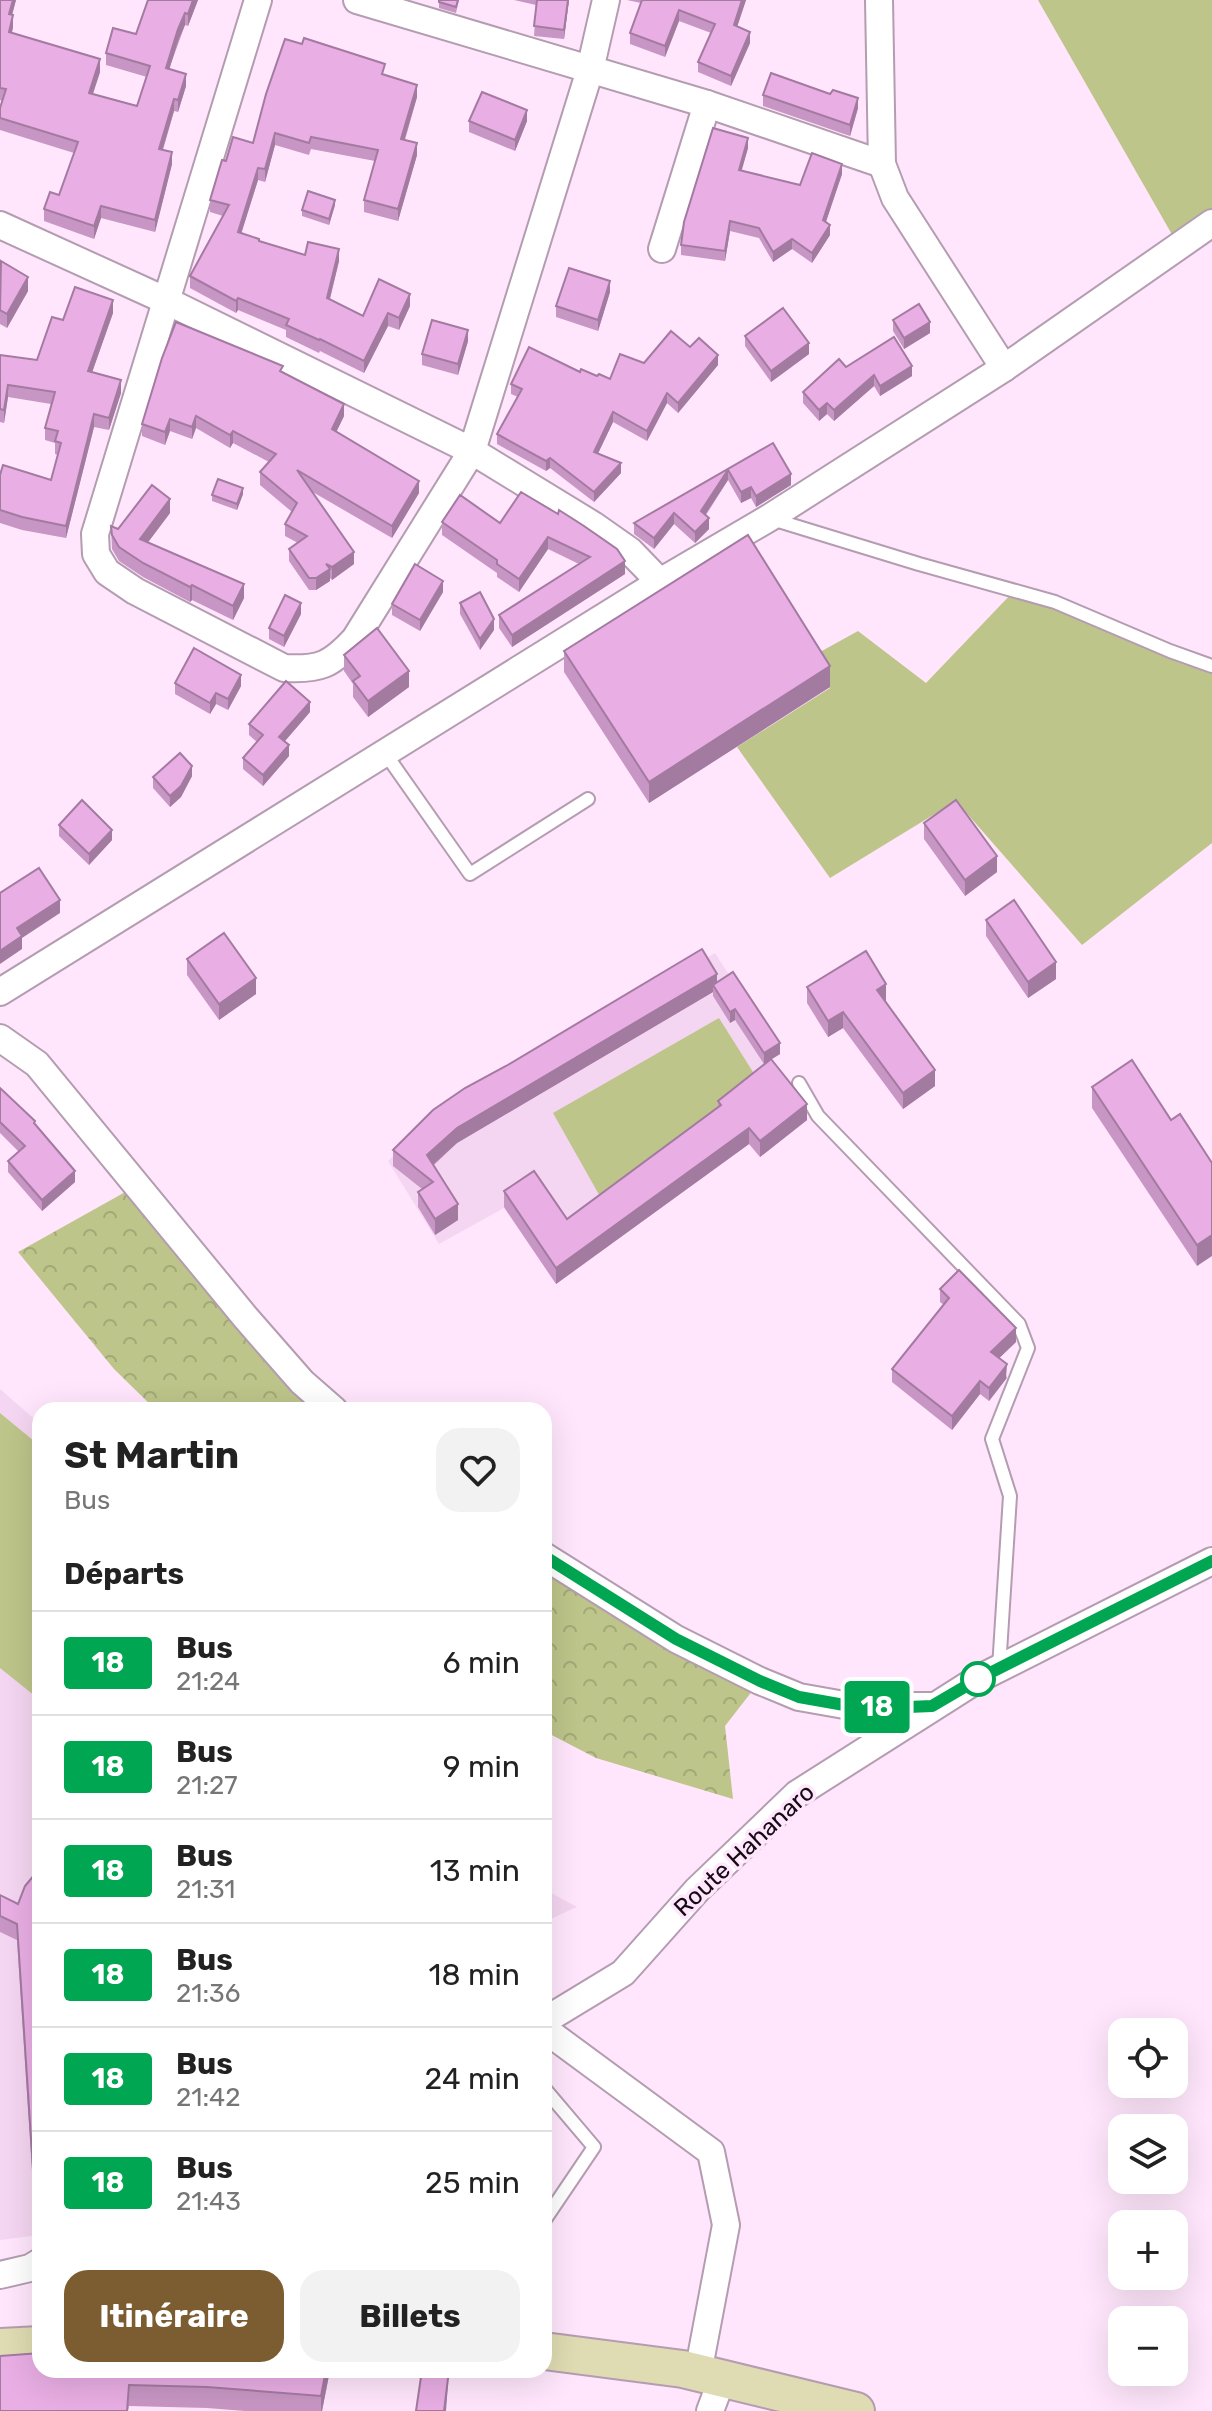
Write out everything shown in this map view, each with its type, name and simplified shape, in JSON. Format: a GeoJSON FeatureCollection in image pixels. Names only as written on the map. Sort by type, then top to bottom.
{"type":"FeatureCollection","features":[{"type":"Feature","properties":{"kind":"main road"},"geometry":{"type":"LineString","coordinates":[[0,2347],[32,2345]]}},
{"type":"Feature","properties":{"kind":"main road"},"geometry":{"type":"LineString","coordinates":[[552,2353],[710,2387],[856,2411]]}},
{"type":"Feature","properties":{"kind":"street"},"geometry":{"type":"LineString","coordinates":[[258,0],[95,534],[96,554],[107,572],[135,591],[284,668],[307,669],[327,665],[355,639],[472,451],[590,70],[606,0]]}},
{"type":"Feature","properties":{"kind":"street"},"geometry":{"type":"LineString","coordinates":[[357,0],[707,104],[882,164]]}},
{"type":"Feature","properties":{"kind":"street"},"geometry":{"type":"LineString","coordinates":[[879,0],[882,164],[895,198],[1004,368]]}},
{"type":"Feature","properties":{"kind":"street"},"geometry":{"type":"LineString","coordinates":[[662,249],[707,104]]}},
{"type":"Feature","properties":{"kind":"street"},"geometry":{"type":"LineString","coordinates":[[0,992],[660,582],[769,518],[1004,368],[1212,223]]}},
{"type":"Feature","properties":{"kind":"street"},"geometry":{"type":"LineString","coordinates":[[0,225],[167,301],[472,451],[618,542],[660,582]]}},
{"type":"Feature","properties":{"kind":"street"},"geometry":{"type":"LineString","coordinates":[[0,1038],[37,1064],[246,1318],[302,1382],[325,1402]]}},
{"type":"Feature","properties":{"kind":"street"},"geometry":{"type":"LineString","coordinates":[[552,1561],[676,1639],[799,1697],[850,1706],[932,1706]]}},
{"type":"Feature","properties":{"kind":"street","name":"Route Hahanaro"},"geometry":{"type":"LineString","coordinates":[[552,2016],[623,1973],[697,1890],[797,1794],[932,1706],[999,1668],[1212,1561]]}},
{"type":"Feature","properties":{"kind":"street"},"geometry":{"type":"LineString","coordinates":[[552,2035],[711,2152],[726,2225],[710,2387]]}},
{"type":"Feature","properties":{"kind":"street"},"geometry":{"type":"LineString","coordinates":[[0,2275],[32,2267]]}},
{"type":"Feature","properties":{"kind":"lane"},"geometry":{"type":"LineString","coordinates":[[769,518],[1055,602],[1212,666]]}},
{"type":"Feature","properties":{"kind":"lane"},"geometry":{"type":"LineString","coordinates":[[385,753],[470,874],[588,799]]}},
{"type":"Feature","properties":{"kind":"lane"},"geometry":{"type":"LineString","coordinates":[[799,1083],[818,1116],[1019,1324],[1028,1348],[992,1439],[1010,1496],[999,1668]]}},
{"type":"Feature","properties":{"kind":"lane"},"geometry":{"type":"LineString","coordinates":[[552,2097],[594,2147],[552,2209]]}},
{"type":"Feature","properties":{"kind":"shaded area"},"geometry":{"type":"Polygon","coordinates":[[[715,953],[780,1054],[764,1065],[807,1120],[760,1157],[745,1138],[742,1149],[556,1284],[504,1208],[439,1244],[388,1161],[432,1123],[480,1090],[715,953]]]}},
{"type":"Feature","properties":{"kind":"shaded area"},"geometry":{"type":"Polygon","coordinates":[[[0,1389],[32,1417],[32,2236],[0,2240],[0,1389]]]}},
{"type":"Feature","properties":{"kind":"shaded area"},"geometry":{"type":"Polygon","coordinates":[[[552,1893],[577,1907],[552,1918],[552,1893]]]}},
{"type":"Feature","properties":{"kind":"green space"},"geometry":{"type":"Polygon","coordinates":[[[1038,0],[1212,0],[1212,223],[1178,245],[1038,0]]]}},
{"type":"Feature","properties":{"kind":"green space"},"geometry":{"type":"Polygon","coordinates":[[[1014,591],[1212,662],[1212,843],[1082,945],[956,801],[830,878],[737,747],[830,688],[811,657],[858,631],[926,683],[1014,591]]]}},
{"type":"Feature","properties":{"kind":"green space"},"geometry":{"type":"Polygon","coordinates":[[[719,1018],[758,1080],[602,1200],[553,1113],[719,1018]]]}},
{"type":"Feature","properties":{"kind":"green space"},"geometry":{"type":"Polygon","coordinates":[[[136,1186],[327,1402],[148,1402],[114,1369],[18,1252],[136,1186]]]}},
{"type":"Feature","properties":{"kind":"green space"},"geometry":{"type":"Polygon","coordinates":[[[0,1413],[32,1439],[32,1694],[0,1668],[0,1413]]]}},
{"type":"Feature","properties":{"kind":"green space"},"geometry":{"type":"Polygon","coordinates":[[[552,1561],[760,1681],[725,1726],[733,1799],[596,1758],[552,1735],[552,1561]]]}},
{"type":"Feature","properties":{"kind":"building"},"geometry":{"type":"Polygon","coordinates":[[[0,0],[13,0],[9,32],[100,59],[89,93],[137,106],[150,66],[106,53],[113,28],[136,34],[148,0],[193,0],[178,29],[166,68],[186,74],[178,100],[174,99],[159,149],[172,152],[155,220],[101,206],[94,226],[44,209],[50,192],[59,195],[78,142],[0,118],[6,89],[0,88],[0,0]]]}},
{"type":"Feature","properties":{"kind":"building"},"geometry":{"type":"Polygon","coordinates":[[[439,0],[458,0],[456,7],[439,0]]]}},
{"type":"Feature","properties":{"kind":"building"},"geometry":{"type":"Polygon","coordinates":[[[537,0],[568,0],[564,30],[534,26],[537,0]]]}},
{"type":"Feature","properties":{"kind":"building"},"geometry":{"type":"Polygon","coordinates":[[[642,0],[742,0],[734,25],[750,32],[731,76],[698,62],[715,24],[679,10],[665,46],[630,33],[642,0]]]}},
{"type":"Feature","properties":{"kind":"building"},"geometry":{"type":"Polygon","coordinates":[[[304,38],[385,64],[382,74],[417,85],[401,139],[417,143],[398,209],[364,200],[378,150],[311,137],[309,143],[275,133],[265,169],[258,168],[238,232],[305,255],[308,242],[339,249],[327,298],[363,316],[379,279],[410,294],[399,318],[388,313],[364,361],[286,325],[289,319],[238,298],[236,301],[190,276],[229,205],[210,200],[222,160],[226,161],[233,137],[253,143],[285,39],[302,44],[304,38]]]}},
{"type":"Feature","properties":{"kind":"building"},"geometry":{"type":"Polygon","coordinates":[[[771,73],[830,94],[833,90],[858,98],[850,125],[763,95],[771,73]]]}},
{"type":"Feature","properties":{"kind":"building"},"geometry":{"type":"Polygon","coordinates":[[[482,92],[527,110],[515,140],[469,121],[482,92]]]}},
{"type":"Feature","properties":{"kind":"building"},"geometry":{"type":"Polygon","coordinates":[[[713,128],[748,138],[739,170],[800,185],[812,153],[842,164],[823,220],[830,225],[812,253],[792,239],[773,252],[759,228],[730,221],[725,251],[681,245],[684,222],[713,128]]]}},
{"type":"Feature","properties":{"kind":"building"},"geometry":{"type":"Polygon","coordinates":[[[308,191],[335,200],[329,219],[302,210],[308,191]]]}},
{"type":"Feature","properties":{"kind":"building"},"geometry":{"type":"Polygon","coordinates":[[[1,261],[28,277],[7,314],[0,310],[1,261]]]}},
{"type":"Feature","properties":{"kind":"building"},"geometry":{"type":"Polygon","coordinates":[[[569,268],[610,281],[598,320],[556,306],[569,268]]]}},
{"type":"Feature","properties":{"kind":"building"},"geometry":{"type":"Polygon","coordinates":[[[75,287],[113,300],[88,371],[121,380],[109,418],[94,414],[66,526],[0,510],[3,465],[51,480],[61,443],[55,441],[58,431],[45,428],[55,392],[8,385],[4,410],[0,409],[0,355],[37,360],[52,317],[63,320],[75,287]]]}},
{"type":"Feature","properties":{"kind":"building"},"geometry":{"type":"Polygon","coordinates":[[[919,304],[930,322],[904,338],[893,320],[919,304]]]}},
{"type":"Feature","properties":{"kind":"building"},"geometry":{"type":"Polygon","coordinates":[[[783,308],[809,343],[771,371],[745,336],[783,308]]]}},
{"type":"Feature","properties":{"kind":"building"},"geometry":{"type":"Polygon","coordinates":[[[432,320],[468,330],[458,364],[422,354],[432,320]]]}},
{"type":"Feature","properties":{"kind":"building"},"geometry":{"type":"Polygon","coordinates":[[[176,322],[283,366],[280,371],[344,404],[332,429],[419,481],[392,526],[297,470],[354,552],[332,567],[326,564],[330,569],[316,578],[309,578],[289,549],[307,536],[285,524],[297,503],[260,472],[276,454],[233,431],[230,435],[196,416],[192,427],[170,419],[165,432],[142,424],[176,322]]]}},
{"type":"Feature","properties":{"kind":"building"},"geometry":{"type":"Polygon","coordinates":[[[671,331],[690,347],[699,338],[718,355],[678,403],[667,393],[647,431],[613,412],[594,452],[621,463],[594,492],[550,458],[546,461],[497,434],[522,389],[511,384],[529,347],[580,372],[581,369],[610,379],[620,354],[644,363],[671,331]]]}},
{"type":"Feature","properties":{"kind":"building"},"geometry":{"type":"Polygon","coordinates":[[[894,337],[912,366],[880,386],[874,375],[834,410],[827,403],[819,410],[803,392],[839,359],[846,367],[894,337]]]}},
{"type":"Feature","properties":{"kind":"building"},"geometry":{"type":"Polygon","coordinates":[[[773,443],[791,474],[756,496],[751,487],[741,492],[728,470],[701,511],[709,518],[695,532],[674,513],[654,538],[634,523],[773,443]]]}},
{"type":"Feature","properties":{"kind":"building"},"geometry":{"type":"Polygon","coordinates":[[[218,479],[243,488],[237,504],[212,495],[218,479]]]}},
{"type":"Feature","properties":{"kind":"building"},"geometry":{"type":"Polygon","coordinates":[[[152,485],[170,499],[140,539],[244,584],[233,606],[143,563],[119,547],[111,526],[118,529],[152,485]]]}},
{"type":"Feature","properties":{"kind":"building"},"geometry":{"type":"Polygon","coordinates":[[[521,492],[584,526],[617,549],[625,561],[512,635],[499,615],[590,557],[548,537],[519,579],[442,522],[460,495],[500,523],[521,492]]]}},
{"type":"Feature","properties":{"kind":"building"},"geometry":{"type":"Polygon","coordinates":[[[748,535],[830,666],[649,782],[564,651],[748,535]]]}},
{"type":"Feature","properties":{"kind":"building"},"geometry":{"type":"Polygon","coordinates":[[[415,564],[443,581],[420,620],[392,604],[415,564]]]}},
{"type":"Feature","properties":{"kind":"building"},"geometry":{"type":"Polygon","coordinates":[[[480,592],[494,619],[480,639],[460,603],[480,592]]]}},
{"type":"Feature","properties":{"kind":"building"},"geometry":{"type":"Polygon","coordinates":[[[285,595],[301,603],[284,636],[269,628],[285,595]]]}},
{"type":"Feature","properties":{"kind":"building"},"geometry":{"type":"Polygon","coordinates":[[[377,628],[409,671],[368,701],[353,681],[360,676],[344,655],[377,628]]]}},
{"type":"Feature","properties":{"kind":"building"},"geometry":{"type":"Polygon","coordinates":[[[194,648],[241,675],[228,699],[216,693],[210,703],[175,683],[194,648]]]}},
{"type":"Feature","properties":{"kind":"building"},"geometry":{"type":"Polygon","coordinates":[[[286,681],[310,702],[279,737],[289,745],[263,775],[243,758],[263,735],[249,724],[286,681]]]}},
{"type":"Feature","properties":{"kind":"building"},"geometry":{"type":"Polygon","coordinates":[[[180,753],[192,766],[181,786],[170,796],[153,777],[180,753]]]}},
{"type":"Feature","properties":{"kind":"building"},"geometry":{"type":"Polygon","coordinates":[[[82,800],[112,830],[89,854],[59,825],[82,800]]]}},
{"type":"Feature","properties":{"kind":"building"},"geometry":{"type":"Polygon","coordinates":[[[956,800],[997,856],[965,880],[924,823],[956,800]]]}},
{"type":"Feature","properties":{"kind":"building"},"geometry":{"type":"Polygon","coordinates":[[[39,868],[60,900],[17,928],[22,936],[0,951],[0,893],[39,868]]]}},
{"type":"Feature","properties":{"kind":"building"},"geometry":{"type":"Polygon","coordinates":[[[1014,900],[1056,962],[1028,982],[986,920],[1014,900]]]}},
{"type":"Feature","properties":{"kind":"building"},"geometry":{"type":"Polygon","coordinates":[[[224,933],[256,978],[219,1004],[187,959],[224,933]]]}},
{"type":"Feature","properties":{"kind":"building"},"geometry":{"type":"Polygon","coordinates":[[[702,949],[717,974],[457,1128],[427,1155],[458,1204],[435,1219],[418,1192],[433,1182],[393,1150],[433,1110],[465,1088],[702,949]]]}},
{"type":"Feature","properties":{"kind":"building"},"geometry":{"type":"Polygon","coordinates":[[[866,951],[886,984],[877,990],[935,1070],[903,1093],[843,1012],[828,1021],[807,987],[866,951]]]}},
{"type":"Feature","properties":{"kind":"building"},"geometry":{"type":"Polygon","coordinates":[[[733,972],[780,1043],[764,1053],[735,1009],[730,1012],[713,985],[733,972]]]}},
{"type":"Feature","properties":{"kind":"building"},"geometry":{"type":"Polygon","coordinates":[[[771,1059],[807,1104],[760,1141],[749,1128],[556,1268],[504,1191],[534,1171],[567,1219],[721,1105],[718,1101],[771,1059]]]}},
{"type":"Feature","properties":{"kind":"building"},"geometry":{"type":"Polygon","coordinates":[[[1132,1060],[1171,1120],[1180,1114],[1212,1163],[1212,1235],[1197,1245],[1092,1087],[1132,1060]]]}},
{"type":"Feature","properties":{"kind":"building"},"geometry":{"type":"Polygon","coordinates":[[[0,1088],[35,1121],[75,1171],[42,1200],[8,1161],[25,1146],[0,1122],[0,1088]]]}},
{"type":"Feature","properties":{"kind":"building"},"geometry":{"type":"Polygon","coordinates":[[[959,1270],[1016,1328],[991,1352],[1006,1366],[989,1388],[980,1381],[952,1416],[892,1369],[949,1298],[940,1289],[959,1270]]]}},
{"type":"Feature","properties":{"kind":"building"},"geometry":{"type":"Polygon","coordinates":[[[32,1878],[32,2154],[17,1924],[0,1916],[0,1895],[18,1904],[32,1878]]]}},
{"type":"Feature","properties":{"kind":"building"},"geometry":{"type":"Polygon","coordinates":[[[32,2354],[32,2378],[324,2378],[321,2396],[207,2387],[129,2385],[127,2411],[0,2411],[0,2356],[32,2354]]]}},
{"type":"Feature","properties":{"kind":"building"},"geometry":{"type":"Polygon","coordinates":[[[421,2378],[448,2378],[444,2411],[416,2411],[421,2378]]]}},
{"type":"Feature","properties":{"kind":"bus line","name":"18"},"geometry":{"type":"LineString","coordinates":[[552,1561],[676,1639],[760,1681],[799,1697],[850,1706],[885,1708],[932,1706],[978,1679],[1212,1561]]}}]}
